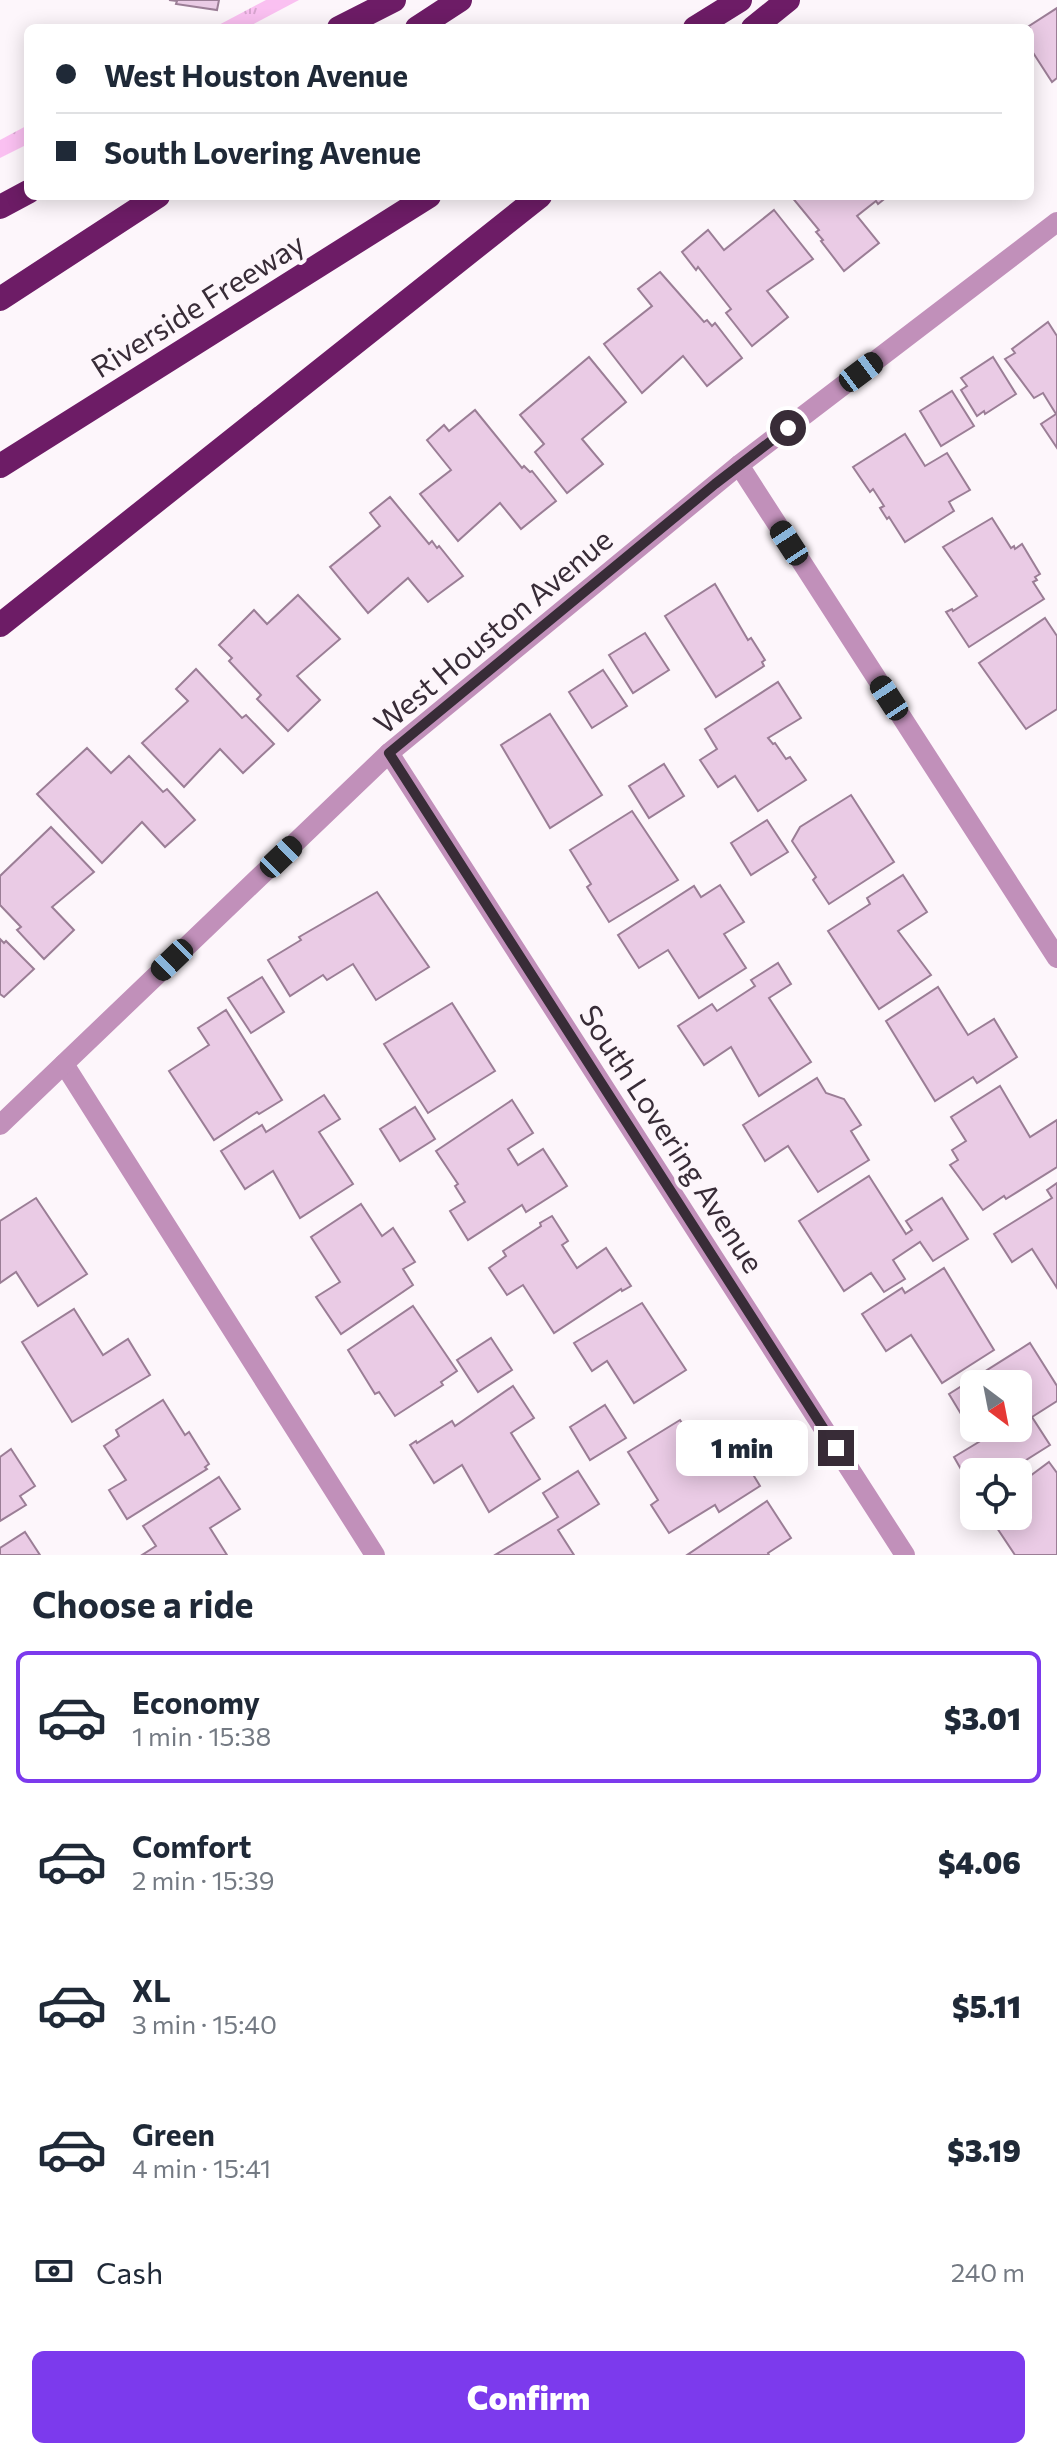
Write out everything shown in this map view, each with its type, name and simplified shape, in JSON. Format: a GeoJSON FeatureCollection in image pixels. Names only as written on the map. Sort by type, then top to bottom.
{"type":"FeatureCollection","features":[{"type":"Feature","properties":{"kind":"highway"},"geometry":{"type":"LineString","coordinates":[[347,24],[394,0]]}},
{"type":"Feature","properties":{"kind":"highway"},"geometry":{"type":"LineString","coordinates":[[423,24],[460,0]]}},
{"type":"Feature","properties":{"kind":"highway"},"geometry":{"type":"LineString","coordinates":[[701,24],[740,0]]}},
{"type":"Feature","properties":{"kind":"highway"},"geometry":{"type":"LineString","coordinates":[[758,24],[788,0]]}},
{"type":"Feature","properties":{"kind":"highway"},"geometry":{"type":"LineString","coordinates":[[0,207],[24,194]]}},
{"type":"Feature","properties":{"kind":"highway"},"geometry":{"type":"LineString","coordinates":[[0,299],[152,200]]}},
{"type":"Feature","properties":{"kind":"highway","name":"Riverside Freeway"},"geometry":{"type":"LineString","coordinates":[[0,466],[423,200]]}},
{"type":"Feature","properties":{"kind":"highway"},"geometry":{"type":"LineString","coordinates":[[0,625],[535,200]]}},
{"type":"Feature","properties":{"kind":"street","name":"West Houston Avenue"},"geometry":{"type":"LineString","coordinates":[[0,1125],[389,753],[739,465],[1057,222]]}},
{"type":"Feature","properties":{"kind":"street"},"geometry":{"type":"LineString","coordinates":[[739,465],[1057,958]]}},
{"type":"Feature","properties":{"kind":"street","name":"South Lovering Avenue"},"geometry":{"type":"LineString","coordinates":[[389,753],[905,1555]]}},
{"type":"Feature","properties":{"kind":"street"},"geometry":{"type":"LineString","coordinates":[[64,1064],[375,1555]]}},
{"type":"Feature","properties":{"kind":"green space"},"geometry":{"type":"Polygon","coordinates":[[[266,0],[299,0],[254,24],[221,24],[266,0]]]}},
{"type":"Feature","properties":{"kind":"green space"},"geometry":{"type":"Polygon","coordinates":[[[24,127],[24,146],[0,158],[0,140],[24,127]]]}},
{"type":"Feature","properties":{"kind":"building"},"geometry":{"type":"Polygon","coordinates":[[[169,0],[219,0],[217,10],[176,4],[177,1],[169,0]]]}},
{"type":"Feature","properties":{"kind":"building"},"geometry":{"type":"Polygon","coordinates":[[[1057,8],[1057,78],[1052,82],[1034,54],[1032,24],[1057,8]]]}},
{"type":"Feature","properties":{"kind":"building"},"geometry":{"type":"Polygon","coordinates":[[[794,200],[883,200],[878,204],[876,201],[857,216],[879,243],[844,271],[821,241],[816,232],[819,230],[794,200]]]}},
{"type":"Feature","properties":{"kind":"building"},"geometry":{"type":"Polygon","coordinates":[[[774,210],[813,259],[767,291],[788,317],[752,346],[726,313],[731,309],[682,252],[708,230],[724,250],[774,210]]]}},
{"type":"Feature","properties":{"kind":"building"},"geometry":{"type":"Polygon","coordinates":[[[660,272],[704,322],[707,320],[712,326],[715,323],[742,358],[707,386],[683,356],[642,393],[604,344],[652,306],[638,289],[660,272]]]}},
{"type":"Feature","properties":{"kind":"building"},"geometry":{"type":"Polygon","coordinates":[[[1048,322],[1057,336],[1057,448],[1041,424],[1056,414],[1043,393],[1034,398],[1005,359],[1015,353],[1012,349],[1048,322]]]}},
{"type":"Feature","properties":{"kind":"building"},"geometry":{"type":"Polygon","coordinates":[[[589,357],[626,402],[582,439],[603,464],[567,493],[535,452],[544,444],[520,415],[589,357]]]}},
{"type":"Feature","properties":{"kind":"building"},"geometry":{"type":"Polygon","coordinates":[[[993,357],[1016,394],[977,416],[961,390],[967,386],[961,378],[993,357]]]}},
{"type":"Feature","properties":{"kind":"building"},"geometry":{"type":"Polygon","coordinates":[[[952,391],[974,426],[941,446],[920,411],[952,391]]]}},
{"type":"Feature","properties":{"kind":"building"},"geometry":{"type":"Polygon","coordinates":[[[475,410],[522,468],[524,466],[532,471],[556,501],[521,529],[500,503],[458,541],[420,494],[451,470],[427,440],[444,425],[449,431],[475,410]]]}},
{"type":"Feature","properties":{"kind":"building"},"geometry":{"type":"Polygon","coordinates":[[[905,434],[925,466],[947,453],[970,490],[949,502],[954,511],[905,542],[880,508],[884,506],[873,489],[870,492],[853,467],[905,434]]]}},
{"type":"Feature","properties":{"kind":"building"},"geometry":{"type":"Polygon","coordinates":[[[390,497],[429,544],[432,541],[437,548],[439,546],[463,576],[428,602],[408,578],[368,613],[330,567],[380,526],[370,513],[390,497]]]}},
{"type":"Feature","properties":{"kind":"building"},"geometry":{"type":"Polygon","coordinates":[[[992,518],[1011,548],[1022,544],[1040,574],[1033,582],[1044,599],[969,647],[946,612],[977,596],[943,547],[992,518]]]}},
{"type":"Feature","properties":{"kind":"building"},"geometry":{"type":"Polygon","coordinates":[[[715,584],[748,640],[751,638],[765,660],[762,662],[764,666],[716,697],[665,616],[715,584]]]}},
{"type":"Feature","properties":{"kind":"building"},"geometry":{"type":"Polygon","coordinates":[[[298,595],[340,639],[297,676],[320,700],[288,731],[257,699],[261,695],[229,661],[232,658],[219,645],[254,610],[267,624],[298,595]]]}},
{"type":"Feature","properties":{"kind":"building"},"geometry":{"type":"Polygon","coordinates":[[[1045,618],[1057,636],[1057,709],[1026,729],[979,663],[1045,618]]]}},
{"type":"Feature","properties":{"kind":"building"},"geometry":{"type":"Polygon","coordinates":[[[645,633],[669,670],[633,693],[609,655],[645,633]]]}},
{"type":"Feature","properties":{"kind":"building"},"geometry":{"type":"Polygon","coordinates":[[[196,669],[242,718],[246,715],[274,744],[243,773],[220,749],[184,787],[142,743],[188,701],[176,689],[196,669]]]}},
{"type":"Feature","properties":{"kind":"building"},"geometry":{"type":"Polygon","coordinates":[[[603,670],[627,706],[592,728],[569,692],[603,670]]]}},
{"type":"Feature","properties":{"kind":"building"},"geometry":{"type":"Polygon","coordinates":[[[778,682],[801,718],[768,738],[786,759],[790,757],[806,780],[758,811],[735,776],[718,787],[700,760],[717,749],[705,729],[778,682]]]}},
{"type":"Feature","properties":{"kind":"building"},"geometry":{"type":"Polygon","coordinates":[[[550,714],[602,795],[550,828],[501,745],[550,714]]]}},
{"type":"Feature","properties":{"kind":"building"},"geometry":{"type":"Polygon","coordinates":[[[87,748],[111,773],[129,756],[163,792],[167,789],[195,820],[165,847],[142,822],[102,863],[37,794],[87,748]]]}},
{"type":"Feature","properties":{"kind":"building"},"geometry":{"type":"Polygon","coordinates":[[[664,764],[684,796],[649,818],[629,786],[664,764]]]}},
{"type":"Feature","properties":{"kind":"building"},"geometry":{"type":"Polygon","coordinates":[[[851,795],[894,862],[829,904],[813,880],[816,877],[792,841],[800,827],[851,795]]]}},
{"type":"Feature","properties":{"kind":"building"},"geometry":{"type":"Polygon","coordinates":[[[632,811],[678,880],[609,922],[587,887],[591,884],[570,850],[632,811]]]}},
{"type":"Feature","properties":{"kind":"building"},"geometry":{"type":"Polygon","coordinates":[[[767,820],[788,852],[751,875],[731,843],[767,820]]]}},
{"type":"Feature","properties":{"kind":"building"},"geometry":{"type":"Polygon","coordinates":[[[51,827],[94,872],[52,907],[74,930],[44,959],[17,930],[21,927],[0,905],[0,876],[51,827]]]}},
{"type":"Feature","properties":{"kind":"building"},"geometry":{"type":"Polygon","coordinates":[[[903,875],[927,912],[898,931],[931,975],[879,1009],[828,931],[870,904],[867,898],[903,875]]]}},
{"type":"Feature","properties":{"kind":"building"},"geometry":{"type":"Polygon","coordinates":[[[720,885],[744,922],[724,934],[746,968],[699,998],[668,950],[639,968],[618,935],[694,886],[701,897],[720,885]]]}},
{"type":"Feature","properties":{"kind":"building"},"geometry":{"type":"Polygon","coordinates":[[[377,892],[429,967],[376,1000],[353,964],[327,980],[323,975],[290,996],[268,960],[301,940],[299,937],[377,892]]]}},
{"type":"Feature","properties":{"kind":"building"},"geometry":{"type":"Polygon","coordinates":[[[0,939],[4,943],[6,941],[34,969],[4,997],[0,994],[0,939]]]}},
{"type":"Feature","properties":{"kind":"building"},"geometry":{"type":"Polygon","coordinates":[[[778,963],[791,984],[769,998],[811,1062],[759,1096],[731,1047],[704,1065],[678,1026],[712,1004],[717,1011],[755,986],[751,980],[778,963]]]}},
{"type":"Feature","properties":{"kind":"building"},"geometry":{"type":"Polygon","coordinates":[[[262,977],[284,1012],[251,1033],[228,998],[262,977]]]}},
{"type":"Feature","properties":{"kind":"building"},"geometry":{"type":"Polygon","coordinates":[[[938,987],[968,1035],[994,1019],[1017,1057],[977,1083],[973,1077],[935,1101],[886,1021],[938,987]]]}},
{"type":"Feature","properties":{"kind":"building"},"geometry":{"type":"Polygon","coordinates":[[[452,1003],[495,1071],[428,1113],[384,1044],[452,1003]]]}},
{"type":"Feature","properties":{"kind":"building"},"geometry":{"type":"Polygon","coordinates":[[[226,1010],[282,1100],[214,1140],[169,1071],[209,1045],[198,1028],[226,1010]]]}},
{"type":"Feature","properties":{"kind":"building"},"geometry":{"type":"Polygon","coordinates":[[[817,1078],[826,1093],[844,1099],[861,1125],[851,1131],[869,1160],[818,1192],[788,1146],[765,1161],[743,1125],[817,1078]]]}},
{"type":"Feature","properties":{"kind":"building"},"geometry":{"type":"Polygon","coordinates":[[[1000,1086],[1030,1137],[1057,1120],[1057,1167],[983,1210],[950,1165],[958,1160],[952,1150],[966,1141],[951,1117],[1000,1086]]]}},
{"type":"Feature","properties":{"kind":"building"},"geometry":{"type":"Polygon","coordinates":[[[324,1095],[340,1119],[319,1132],[353,1184],[300,1218],[273,1171],[245,1189],[221,1151],[262,1125],[266,1132],[324,1095]]]}},
{"type":"Feature","properties":{"kind":"building"},"geometry":{"type":"Polygon","coordinates":[[[512,1100],[533,1133],[508,1149],[518,1165],[543,1149],[567,1186],[526,1212],[522,1205],[468,1240],[450,1211],[465,1202],[455,1186],[458,1184],[436,1151],[512,1100]]]}},
{"type":"Feature","properties":{"kind":"building"},"geometry":{"type":"Polygon","coordinates":[[[415,1107],[435,1139],[400,1161],[380,1129],[415,1107]]]}},
{"type":"Feature","properties":{"kind":"building"},"geometry":{"type":"Polygon","coordinates":[[[869,1176],[906,1234],[912,1230],[906,1221],[942,1198],[968,1239],[933,1261],[920,1242],[893,1260],[905,1279],[884,1292],[871,1273],[844,1291],[799,1221],[869,1176]]]}},
{"type":"Feature","properties":{"kind":"building"},"geometry":{"type":"Polygon","coordinates":[[[1057,1183],[1057,1288],[1032,1249],[1012,1262],[994,1234],[1052,1198],[1047,1190],[1057,1183]]]}},
{"type":"Feature","properties":{"kind":"building"},"geometry":{"type":"Polygon","coordinates":[[[36,1198],[87,1274],[38,1306],[16,1272],[0,1283],[0,1221],[36,1198]]]}},
{"type":"Feature","properties":{"kind":"building"},"geometry":{"type":"Polygon","coordinates":[[[361,1204],[382,1236],[393,1228],[415,1262],[403,1269],[413,1285],[341,1334],[316,1297],[340,1282],[311,1237],[361,1204]]]}},
{"type":"Feature","properties":{"kind":"building"},"geometry":{"type":"Polygon","coordinates":[[[552,1216],[568,1241],[562,1245],[577,1268],[606,1248],[631,1286],[621,1289],[554,1333],[523,1285],[507,1295],[489,1268],[506,1256],[503,1251],[552,1216]]]}},
{"type":"Feature","properties":{"kind":"building"},"geometry":{"type":"Polygon","coordinates":[[[944,1268],[994,1350],[942,1383],[911,1335],[886,1351],[862,1314],[902,1288],[905,1293],[944,1268]]]}},
{"type":"Feature","properties":{"kind":"building"},"geometry":{"type":"Polygon","coordinates":[[[642,1303],[686,1370],[634,1403],[607,1361],[592,1371],[574,1343],[642,1303]]]}},
{"type":"Feature","properties":{"kind":"building"},"geometry":{"type":"Polygon","coordinates":[[[413,1306],[457,1371],[441,1382],[443,1385],[395,1416],[379,1392],[375,1394],[348,1350],[413,1306]]]}},
{"type":"Feature","properties":{"kind":"building"},"geometry":{"type":"Polygon","coordinates":[[[74,1309],[103,1355],[128,1339],[150,1375],[72,1422],[22,1342],[74,1309]]]}},
{"type":"Feature","properties":{"kind":"building"},"geometry":{"type":"Polygon","coordinates":[[[491,1338],[512,1370],[478,1392],[457,1360],[491,1338]]]}},
{"type":"Feature","properties":{"kind":"building"},"geometry":{"type":"Polygon","coordinates":[[[1030,1343],[1057,1386],[1057,1401],[1032,1417],[1032,1370],[987,1370],[1030,1343]]]}},
{"type":"Feature","properties":{"kind":"building"},"geometry":{"type":"Polygon","coordinates":[[[513,1386],[534,1418],[511,1433],[540,1479],[489,1512],[462,1465],[434,1483],[410,1445],[452,1421],[455,1426],[513,1386]]]}},
{"type":"Feature","properties":{"kind":"building"},"geometry":{"type":"Polygon","coordinates":[[[960,1387],[960,1412],[949,1394],[960,1387]]]}},
{"type":"Feature","properties":{"kind":"building"},"geometry":{"type":"Polygon","coordinates":[[[163,1400],[185,1435],[189,1432],[209,1464],[205,1467],[207,1469],[127,1519],[109,1490],[126,1480],[104,1446],[119,1436],[116,1430],[163,1400]]]}},
{"type":"Feature","properties":{"kind":"building"},"geometry":{"type":"Polygon","coordinates":[[[605,1405],[626,1438],[590,1460],[570,1427],[605,1405]]]}},
{"type":"Feature","properties":{"kind":"building"},"geometry":{"type":"Polygon","coordinates":[[[1032,1417],[1050,1445],[1029,1458],[960,1458],[960,1468],[954,1457],[979,1442],[1032,1442],[1032,1417]]]}},
{"type":"Feature","properties":{"kind":"building"},"geometry":{"type":"Polygon","coordinates":[[[680,1420],[709,1465],[737,1448],[760,1486],[719,1512],[715,1505],[669,1533],[651,1505],[658,1500],[628,1452],[680,1420]]]}},
{"type":"Feature","properties":{"kind":"building"},"geometry":{"type":"Polygon","coordinates":[[[11,1449],[35,1486],[20,1496],[26,1505],[0,1521],[0,1457],[11,1449]]]}},
{"type":"Feature","properties":{"kind":"building"},"geometry":{"type":"Polygon","coordinates":[[[1049,1462],[1057,1473],[1057,1555],[1015,1555],[998,1530],[1032,1530],[1032,1475],[1049,1462]]]}},
{"type":"Feature","properties":{"kind":"building"},"geometry":{"type":"Polygon","coordinates":[[[578,1471],[599,1504],[558,1530],[574,1555],[495,1555],[558,1517],[543,1493],[578,1471]]]}},
{"type":"Feature","properties":{"kind":"building"},"geometry":{"type":"Polygon","coordinates":[[[219,1477],[240,1509],[210,1528],[227,1555],[142,1555],[156,1546],[143,1526],[219,1477]]]}},
{"type":"Feature","properties":{"kind":"building"},"geometry":{"type":"Polygon","coordinates":[[[767,1501],[791,1538],[769,1555],[687,1555],[767,1501]]]}},
{"type":"Feature","properties":{"kind":"building"},"geometry":{"type":"Polygon","coordinates":[[[25,1532],[40,1555],[0,1555],[0,1548],[25,1532]]]}},
{"type":"Feature","properties":{"kind":"route"},"geometry":{"type":"LineString","coordinates":[[788,428],[715,484],[389,753],[836,1448]]}}]}
